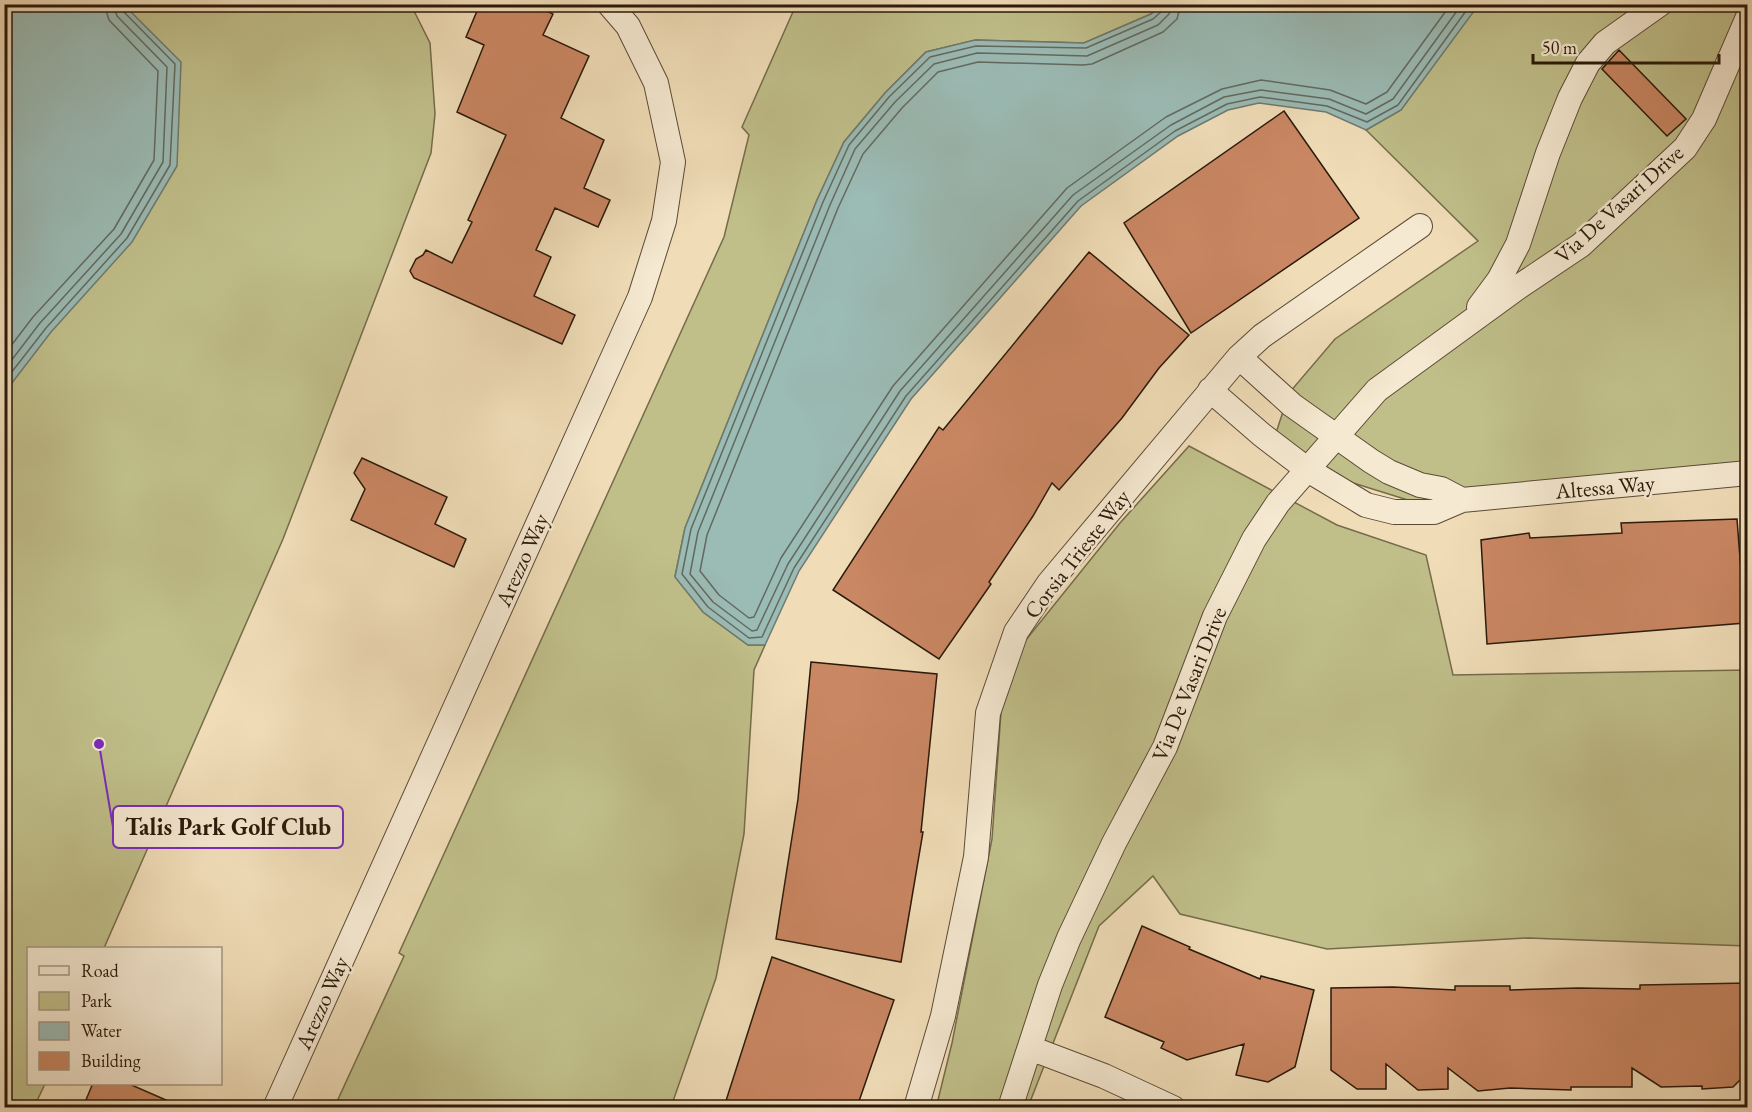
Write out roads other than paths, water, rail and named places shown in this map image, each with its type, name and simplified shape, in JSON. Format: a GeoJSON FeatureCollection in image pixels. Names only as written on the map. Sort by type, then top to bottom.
{"type":"FeatureCollection","features":[{"type":"Feature","properties":{"kind":"street","name":"Arezzo Way"},"geometry":{"type":"LineString","coordinates":[[275,1107],[640,297],[664,221],[673,162],[656,83],[628,26],[609,4]]}},
{"type":"Feature","properties":{"kind":"street","name":"Via De Vasari Drive"},"geometry":{"type":"LineString","coordinates":[[1466,326],[1498,280],[1518,244],[1548,153],[1572,93],[1588,63],[1605,43],[1660,4]]}},
{"type":"Feature","properties":{"kind":"street","name":"Via De Vasari Drive"},"geometry":{"type":"LineString","coordinates":[[1010,1107],[1050,985],[1069,939],[1114,843],[1165,747],[1215,616],[1254,539],[1278,503],[1377,390],[1581,245],[1685,148],[1704,119],[1748,17]]}},
{"type":"Feature","properties":{"kind":"street","name":"Corsia Trieste Way"},"geometry":{"type":"LineString","coordinates":[[916,1107],[943,1016],[976,856],[988,713],[1016,632],[1049,583],[1239,357],[1262,336],[1420,226]]}},
{"type":"Feature","properties":{"kind":"street","name":"Altessa Way"},"geometry":{"type":"LineString","coordinates":[[1239,357],[1292,405],[1371,461],[1389,472],[1420,485],[1440,489],[1462,500]]}},
{"type":"Feature","properties":{"kind":"street","name":"Altessa Way"},"geometry":{"type":"LineString","coordinates":[[1210,390],[1262,435],[1308,470],[1365,505],[1394,512],[1434,512],[1462,500],[1748,473]]}},
{"type":"Feature","properties":{"kind":"street"},"geometry":{"type":"LineString","coordinates":[[1030,1048],[1104,1076],[1173,1107]]}},
{"type":"Feature","properties":{"kind":"water"},"geometry":{"type":"Polygon","coordinates":[[[25,4],[124,5],[181,62],[177,166],[132,242],[51,332],[5,392],[5,15],[25,4]]]}},
{"type":"Feature","properties":{"kind":"water"},"geometry":{"type":"Polygon","coordinates":[[[1472,4],[1477,7],[1401,110],[1366,130],[1326,112],[1259,103],[1228,110],[1178,136],[1081,206],[911,399],[799,571],[765,645],[748,645],[703,612],[675,577],[685,528],[817,200],[844,142],[885,93],[926,52],[975,40],[1084,43],[1151,14],[1161,5],[1472,4]]]}},
{"type":"Feature","properties":{"kind":"place","name":"Talis Park Golf Club"},"geometry":{"type":"Point","coordinates":[99,744]}}]}
